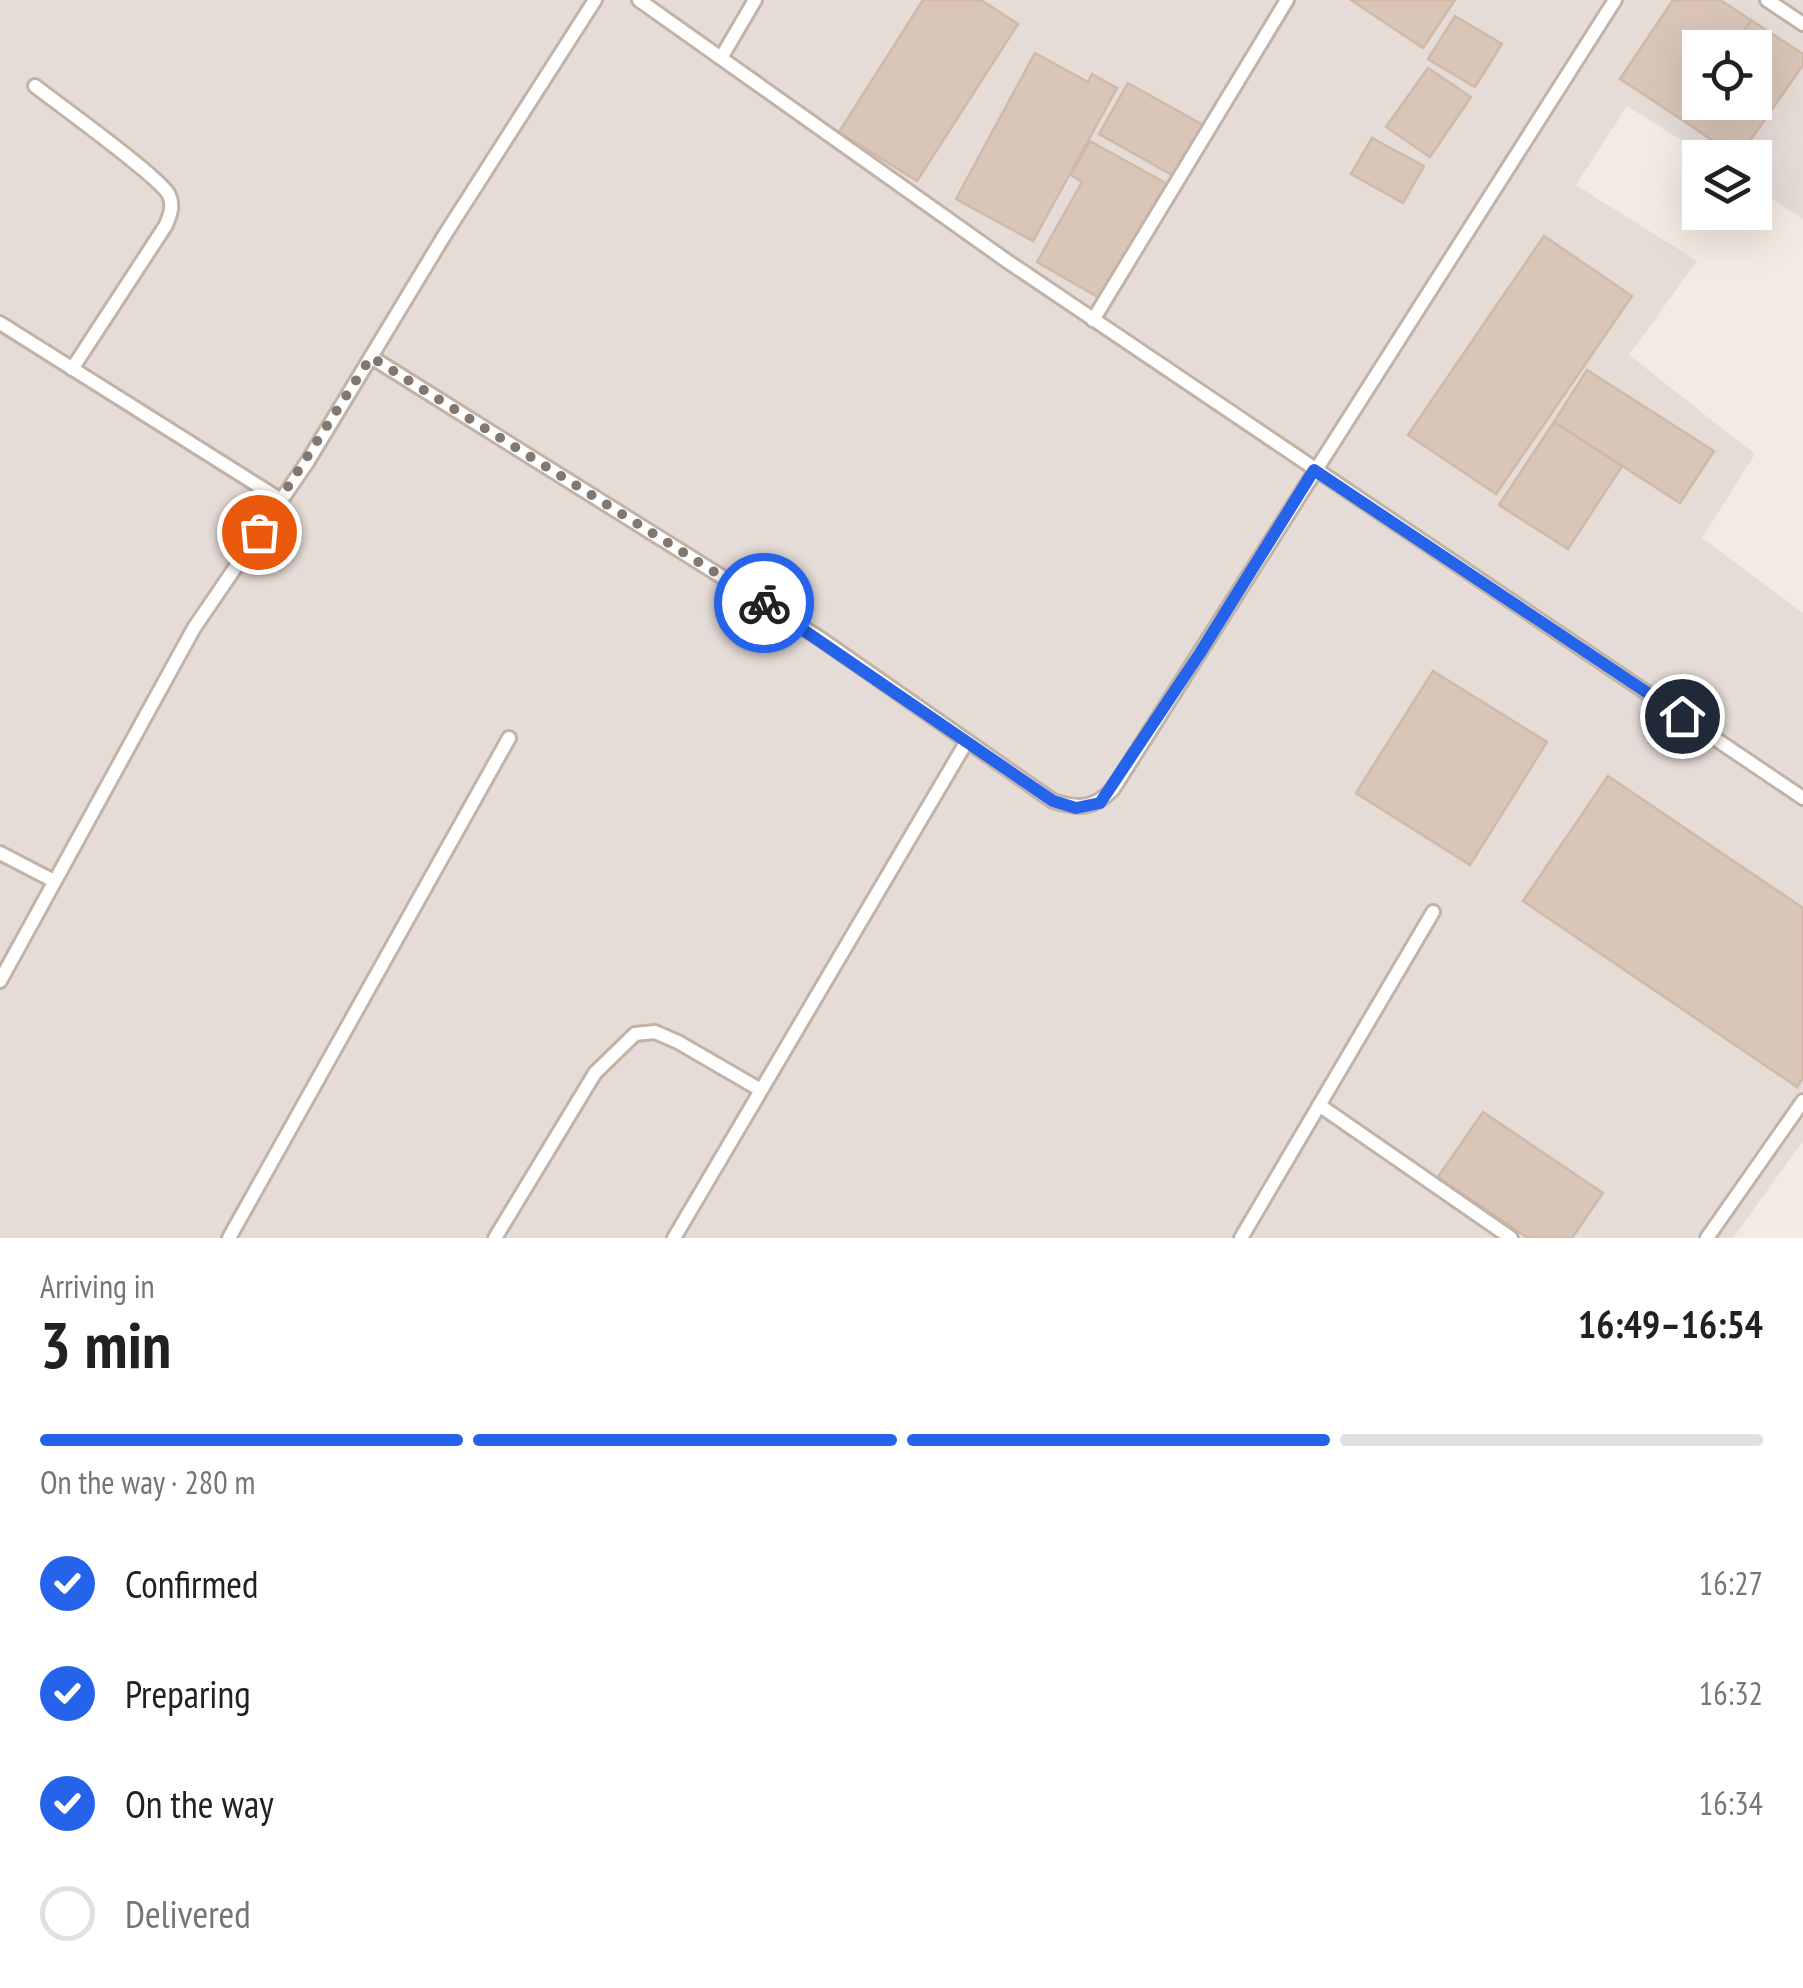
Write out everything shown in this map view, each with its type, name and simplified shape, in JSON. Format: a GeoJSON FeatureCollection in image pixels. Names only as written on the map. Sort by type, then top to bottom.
{"type":"FeatureCollection","features":[{"type":"Feature","properties":{"kind":"lane"},"geometry":{"type":"LineString","coordinates":[[0,982],[194,628],[281,500],[595,0]]}},
{"type":"Feature","properties":{"kind":"lane"},"geometry":{"type":"LineString","coordinates":[[638,0],[1093,320],[1803,798]]}},
{"type":"Feature","properties":{"kind":"lane"},"geometry":{"type":"LineString","coordinates":[[721,58],[755,0]]}},
{"type":"Feature","properties":{"kind":"lane"},"geometry":{"type":"LineString","coordinates":[[1093,320],[1287,0]]}},
{"type":"Feature","properties":{"kind":"lane"},"geometry":{"type":"LineString","coordinates":[[371,357],[818,637],[1053,801],[1076,808],[1100,803],[1191,668],[1615,0]]}},
{"type":"Feature","properties":{"kind":"lane"},"geometry":{"type":"LineString","coordinates":[[1767,0],[1803,24]]}},
{"type":"Feature","properties":{"kind":"lane"},"geometry":{"type":"LineString","coordinates":[[36,86],[159,184],[168,193],[172,208],[166,225],[72,369]]}},
{"type":"Feature","properties":{"kind":"lane"},"geometry":{"type":"LineString","coordinates":[[0,324],[281,500]]}},
{"type":"Feature","properties":{"kind":"lane"},"geometry":{"type":"LineString","coordinates":[[229,1238],[508,738]]}},
{"type":"Feature","properties":{"kind":"lane"},"geometry":{"type":"LineString","coordinates":[[674,1238],[967,741]]}},
{"type":"Feature","properties":{"kind":"lane"},"geometry":{"type":"LineString","coordinates":[[0,853],[54,881]]}},
{"type":"Feature","properties":{"kind":"lane"},"geometry":{"type":"LineString","coordinates":[[1241,1238],[1433,912]]}},
{"type":"Feature","properties":{"kind":"lane"},"geometry":{"type":"LineString","coordinates":[[495,1238],[595,1073],[634,1034],[654,1032],[678,1042],[759,1089]]}},
{"type":"Feature","properties":{"kind":"lane"},"geometry":{"type":"LineString","coordinates":[[1707,1238],[1803,1101]]}},
{"type":"Feature","properties":{"kind":"lane"},"geometry":{"type":"LineString","coordinates":[[1320,1105],[1511,1238]]}},
{"type":"Feature","properties":{"kind":"shaded area"},"geometry":{"type":"Polygon","coordinates":[[[0,0],[1803,0],[1803,219],[1772,199],[1772,140],[1682,141],[1627,106],[1576,185],[1697,261],[1629,355],[1755,454],[1702,538],[1803,613],[1803,1141],[1733,1238],[0,1238],[0,0]]]}},
{"type":"Feature","properties":{"kind":"building"},"geometry":{"type":"Polygon","coordinates":[[[923,0],[981,0],[1018,24],[917,181],[839,132],[923,0]]]}},
{"type":"Feature","properties":{"kind":"building"},"geometry":{"type":"Polygon","coordinates":[[[1351,0],[1455,0],[1423,48],[1351,0]]]}},
{"type":"Feature","properties":{"kind":"building"},"geometry":{"type":"Polygon","coordinates":[[[1673,0],[1720,0],[1751,20],[1745,30],[1682,30],[1682,120],[1620,79],[1673,0]]]}},
{"type":"Feature","properties":{"kind":"building"},"geometry":{"type":"Polygon","coordinates":[[[1455,16],[1502,44],[1475,87],[1428,59],[1455,16]]]}},
{"type":"Feature","properties":{"kind":"building"},"geometry":{"type":"Polygon","coordinates":[[[1751,20],[1766,30],[1745,30],[1751,20]]]}},
{"type":"Feature","properties":{"kind":"building"},"geometry":{"type":"Polygon","coordinates":[[[1772,34],[1803,54],[1803,65],[1772,109],[1772,34]]]}},
{"type":"Feature","properties":{"kind":"building"},"geometry":{"type":"Polygon","coordinates":[[[1035,53],[1088,82],[1092,74],[1117,88],[1033,241],[956,199],[1035,53]]]}},
{"type":"Feature","properties":{"kind":"building"},"geometry":{"type":"Polygon","coordinates":[[[1428,68],[1471,97],[1430,157],[1386,127],[1428,68]]]}},
{"type":"Feature","properties":{"kind":"building"},"geometry":{"type":"Polygon","coordinates":[[[1128,83],[1203,125],[1174,176],[1099,134],[1128,83]]]}},
{"type":"Feature","properties":{"kind":"building"},"geometry":{"type":"Polygon","coordinates":[[[1765,120],[1751,140],[1712,140],[1684,121],[1765,120]]]}},
{"type":"Feature","properties":{"kind":"building"},"geometry":{"type":"Polygon","coordinates":[[[1372,138],[1424,166],[1403,203],[1351,174],[1372,138]]]}},
{"type":"Feature","properties":{"kind":"building"},"geometry":{"type":"Polygon","coordinates":[[[1090,141],[1169,185],[1103,300],[1037,262],[1082,182],[1071,175],[1090,141]]]}},
{"type":"Feature","properties":{"kind":"building"},"geometry":{"type":"Polygon","coordinates":[[[1544,236],[1632,296],[1496,494],[1408,435],[1544,236]]]}},
{"type":"Feature","properties":{"kind":"building"},"geometry":{"type":"Polygon","coordinates":[[[1587,370],[1714,451],[1680,503],[1554,422],[1587,370]]]}},
{"type":"Feature","properties":{"kind":"building"},"geometry":{"type":"Polygon","coordinates":[[[1554,422],[1622,466],[1568,549],[1499,505],[1554,422]]]}},
{"type":"Feature","properties":{"kind":"building"},"geometry":{"type":"Polygon","coordinates":[[[1433,671],[1547,742],[1470,865],[1356,793],[1433,671]]]}},
{"type":"Feature","properties":{"kind":"building"},"geometry":{"type":"Polygon","coordinates":[[[1608,776],[1803,908],[1803,1078],[1797,1087],[1523,901],[1608,776]]]}},
{"type":"Feature","properties":{"kind":"building"},"geometry":{"type":"Polygon","coordinates":[[[1483,1112],[1603,1193],[1572,1238],[1528,1238],[1438,1177],[1483,1112]]]}},
{"type":"Feature","properties":{"kind":"way so far"},"geometry":{"type":"LineString","coordinates":[[259,532],[371,357],[764,603]]}},
{"type":"Feature","properties":{"kind":"route"},"geometry":{"type":"LineString","coordinates":[[764,603],[1053,801],[1076,808],[1100,803],[1113,789],[1314,470],[1682,716]]}}]}
